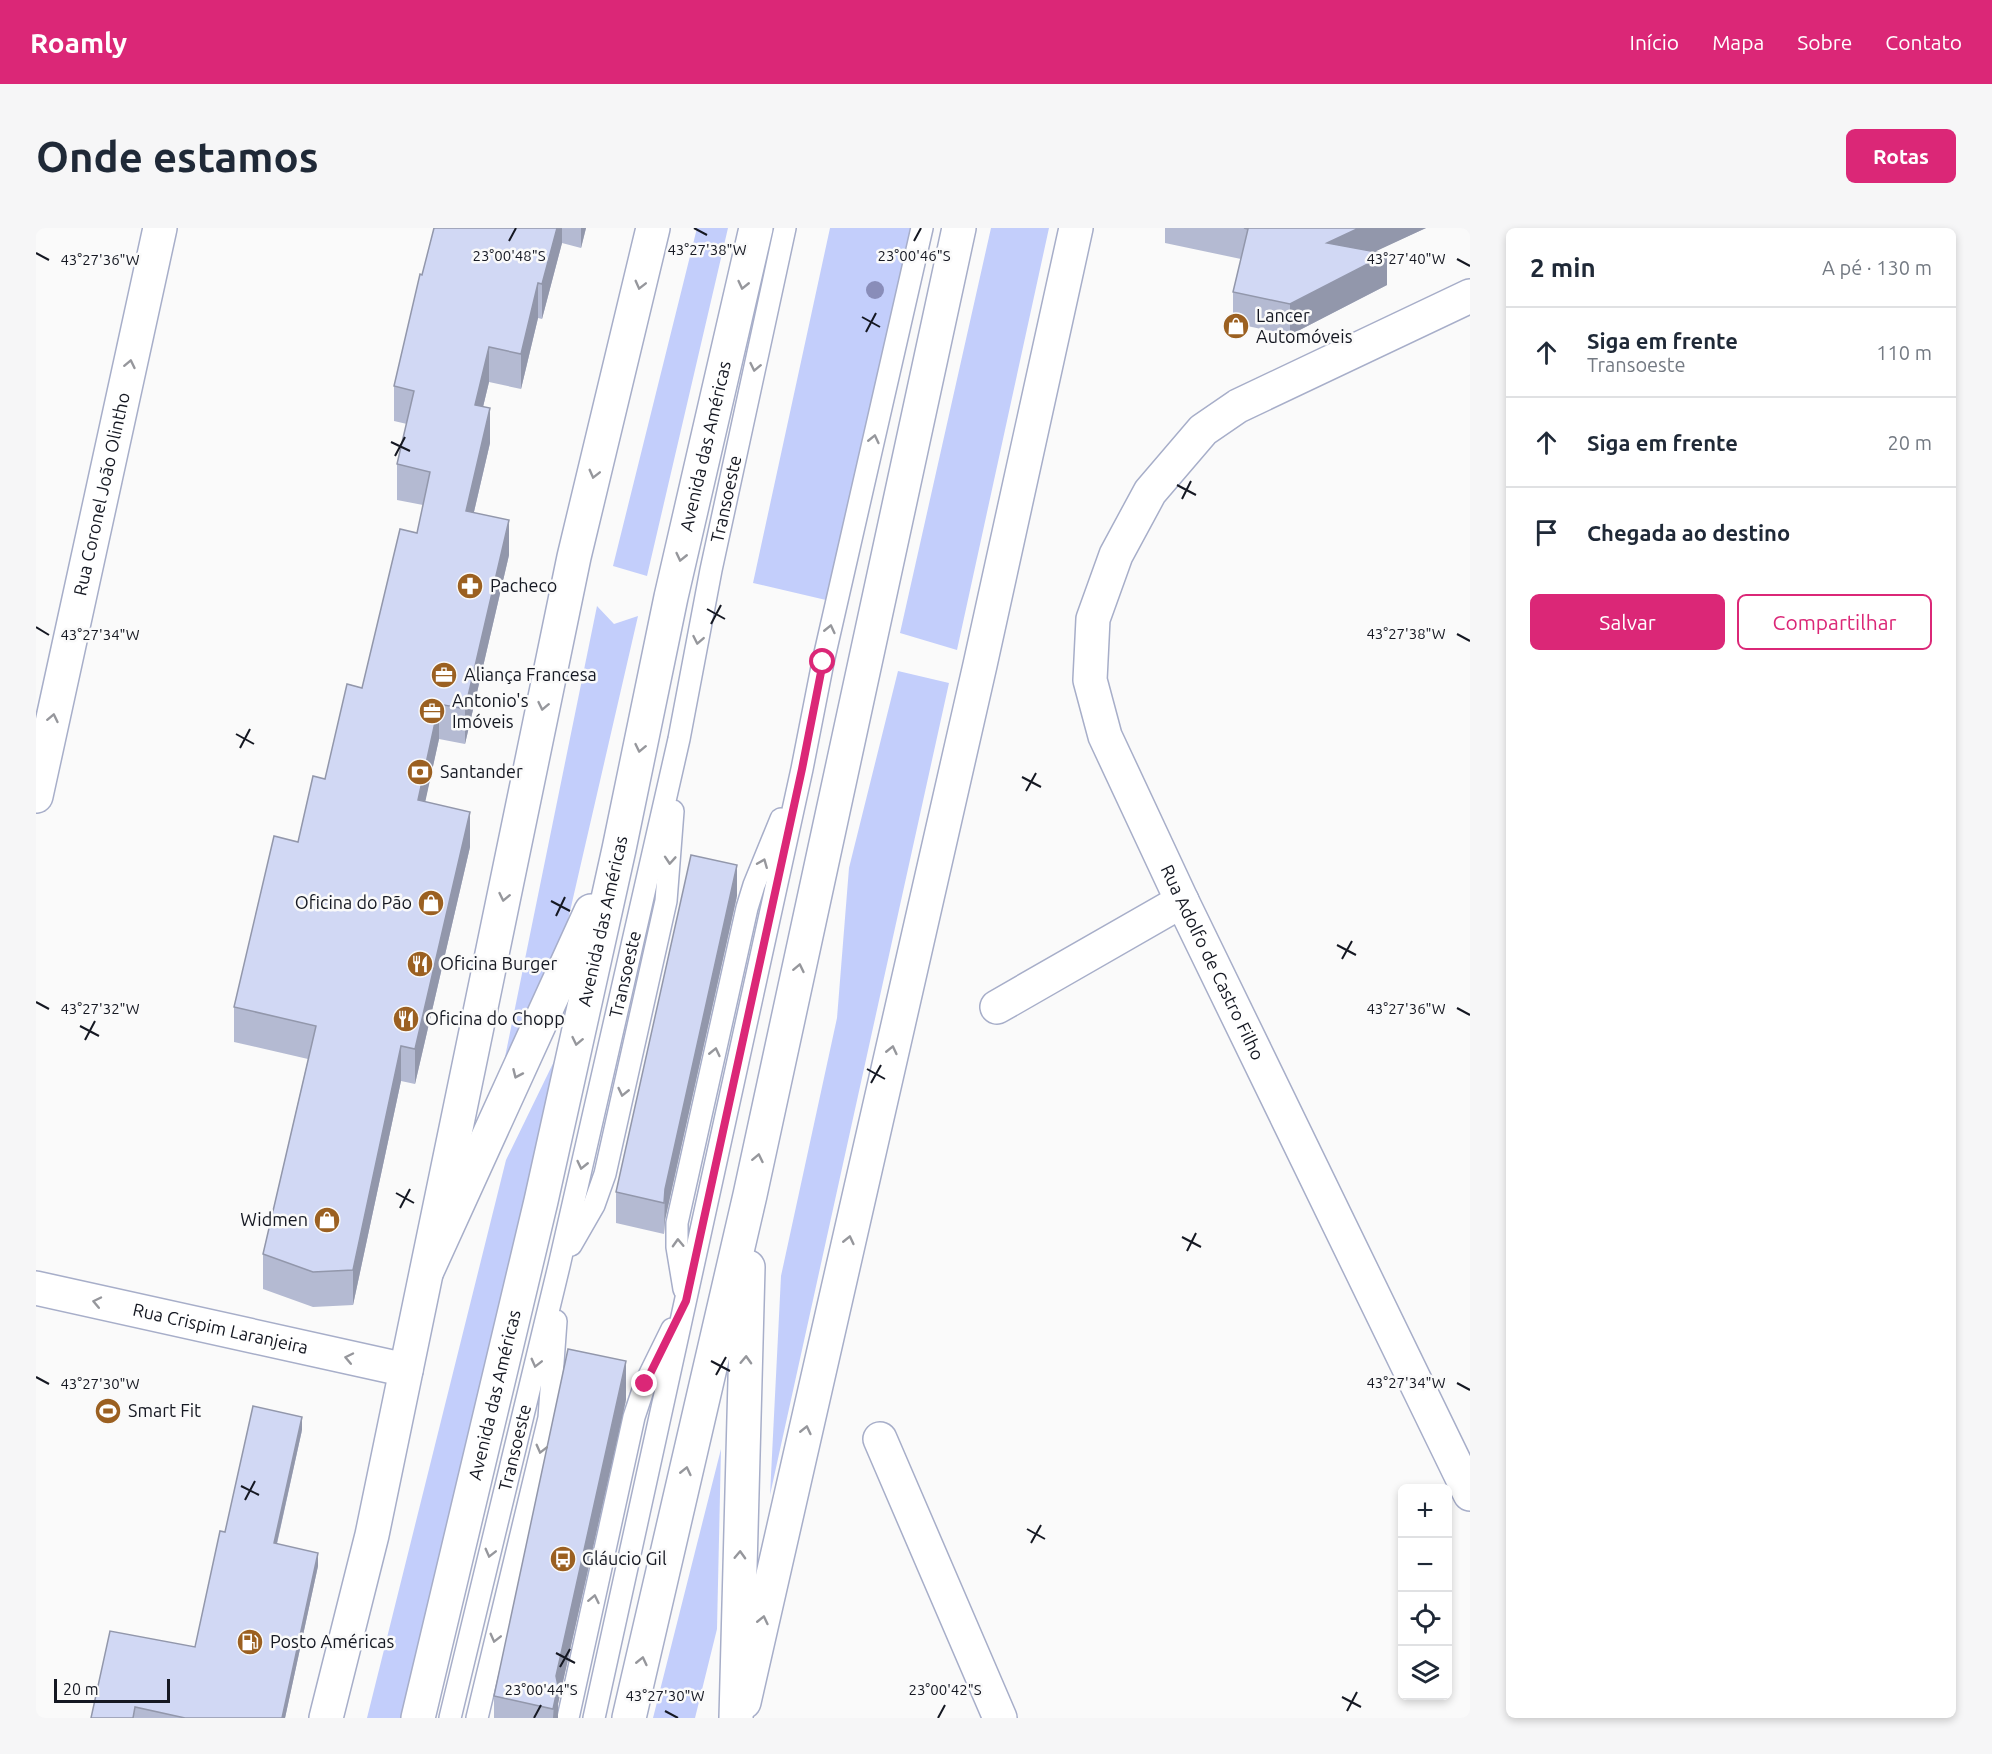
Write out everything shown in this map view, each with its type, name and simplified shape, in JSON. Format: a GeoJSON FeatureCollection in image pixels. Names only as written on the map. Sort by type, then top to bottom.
{"type":"FeatureCollection","features":[{"type":"Feature","properties":{"kind":"main road","name":"Rua Coronel João Olintho"},"geometry":{"type":"LineString","coordinates":[[36,796],[160,228]]}},
{"type":"Feature","properties":{"kind":"main road"},"geometry":{"type":"LineString","coordinates":[[326,1718],[372,1535],[574,557],[653,228]]}},
{"type":"Feature","properties":{"kind":"main road","name":"Avenida das Américas"},"geometry":{"type":"LineString","coordinates":[[418,1718],[541,1201],[619,849],[671,597],[756,228]]}},
{"type":"Feature","properties":{"kind":"main road"},"geometry":{"type":"LineString","coordinates":[[629,1718],[750,1195],[959,228]]}},
{"type":"Feature","properties":{"kind":"main road"},"geometry":{"type":"LineString","coordinates":[[740,1718],[980,664],[1076,228]]}},
{"type":"Feature","properties":{"kind":"main road","name":"Rua Adolfo de Castro Filho"},"geometry":{"type":"LineString","coordinates":[[1470,296],[1238,406],[1203,430],[1150,492],[1116,555],[1093,619],[1090,680],[1105,736],[1182,901],[1470,1494]]}},
{"type":"Feature","properties":{"kind":"main road"},"geometry":{"type":"LineString","coordinates":[[427,1271],[619,849]]}},
{"type":"Feature","properties":{"kind":"main road"},"geometry":{"type":"LineString","coordinates":[[997,1007],[1182,901]]}},
{"type":"Feature","properties":{"kind":"main road"},"geometry":{"type":"LineString","coordinates":[[736,1718],[750,1195]]}},
{"type":"Feature","properties":{"kind":"main road","name":"Rua Crispim Laranjeira"},"geometry":{"type":"LineString","coordinates":[[36,1288],[406,1370]]}},
{"type":"Feature","properties":{"kind":"main road"},"geometry":{"type":"LineString","coordinates":[[880,1439],[1000,1718]]}},
{"type":"Feature","properties":{"kind":"lane","name":"Transoeste"},"geometry":{"type":"LineString","coordinates":[[450,1718],[560,1266],[594,1205],[605,1174],[666,901],[679,739],[711,570],[785,228]]}},
{"type":"Feature","properties":{"kind":"lane"},"geometry":{"type":"LineString","coordinates":[[594,1718],[802,769],[823,662],[922,228]]}},
{"type":"Feature","properties":{"kind":"lane"},"geometry":{"type":"LineString","coordinates":[[477,1718],[549,1418],[560,1266]]}},
{"type":"Feature","properties":{"kind":"lane"},"geometry":{"type":"LineString","coordinates":[[568,1718],[634,1417],[645,1384],[686,1301]]}},
{"type":"Feature","properties":{"kind":"shaded area"},"geometry":{"type":"Polygon","coordinates":[[[697,228],[728,228],[647,576],[613,566],[697,228]]]}},
{"type":"Feature","properties":{"kind":"shaded area"},"geometry":{"type":"Polygon","coordinates":[[[830,228],[911,228],[826,600],[753,583],[830,228]]]}},
{"type":"Feature","properties":{"kind":"shaded area"},"geometry":{"type":"Polygon","coordinates":[[[991,228],[1049,228],[957,650],[900,633],[991,228]]]}},
{"type":"Feature","properties":{"kind":"shaded area"},"geometry":{"type":"Polygon","coordinates":[[[597,606],[614,624],[638,616],[568,920],[504,1062],[597,606]]]}},
{"type":"Feature","properties":{"kind":"shaded area"},"geometry":{"type":"Polygon","coordinates":[[[898,671],[949,683],[770,1495],[781,1276],[837,1018],[849,868],[898,671]]]}},
{"type":"Feature","properties":{"kind":"shaded area"},"geometry":{"type":"Polygon","coordinates":[[[561,1047],[407,1718],[367,1718],[506,1160],[561,1047]]]}},
{"type":"Feature","properties":{"kind":"shaded area"},"geometry":{"type":"Polygon","coordinates":[[[721,1449],[717,1629],[695,1718],[653,1718],[721,1449]]]}},
{"type":"Feature","properties":{"kind":"building"},"geometry":{"type":"Polygon","coordinates":[[[434,228],[557,228],[542,284],[538,283],[521,354],[489,347],[475,405],[490,408],[466,511],[509,520],[465,709],[439,704],[418,800],[470,812],[415,1049],[401,1046],[353,1270],[313,1272],[263,1254],[316,1026],[234,1007],[274,836],[298,842],[313,776],[325,779],[347,684],[362,688],[400,529],[417,533],[430,472],[397,464],[414,391],[394,386],[420,274],[422,275],[434,228]]]}},
{"type":"Feature","properties":{"kind":"building"},"geometry":{"type":"Polygon","coordinates":[[[1244,228],[1359,228],[1327,243],[1387,254],[1290,304],[1233,292],[1248,229],[1244,228]]]}},
{"type":"Feature","properties":{"kind":"building"},"geometry":{"type":"Polygon","coordinates":[[[691,855],[737,865],[665,1189],[664,1203],[616,1192],[691,855]]]}},
{"type":"Feature","properties":{"kind":"building","name":"Gláucio Gil"},"geometry":{"type":"Polygon","coordinates":[[[568,1349],[626,1361],[556,1676],[558,1686],[553,1709],[494,1696],[568,1349]]]}},
{"type":"Feature","properties":{"kind":"building"},"geometry":{"type":"Polygon","coordinates":[[[253,1406],[302,1417],[274,1543],[318,1553],[282,1718],[185,1718],[135,1707],[133,1718],[91,1718],[110,1631],[195,1647],[220,1531],[225,1532],[253,1406]]]}},
{"type":"Feature","properties":{"kind":"place","name":"Lancer Automóveis"},"geometry":{"type":"Point","coordinates":[1236,326]}},
{"type":"Feature","properties":{"kind":"place","name":"Pacheco"},"geometry":{"type":"Point","coordinates":[470,586]}},
{"type":"Feature","properties":{"kind":"place","name":"Aliança Francesa"},"geometry":{"type":"Point","coordinates":[444,675]}},
{"type":"Feature","properties":{"kind":"place","name":"Antonio's Imóveis"},"geometry":{"type":"Point","coordinates":[432,711]}},
{"type":"Feature","properties":{"kind":"place","name":"Santander"},"geometry":{"type":"Point","coordinates":[420,772]}},
{"type":"Feature","properties":{"kind":"place","name":"Oficina do Pão"},"geometry":{"type":"Point","coordinates":[431,903]}},
{"type":"Feature","properties":{"kind":"place","name":"Oficina Burger"},"geometry":{"type":"Point","coordinates":[420,964]}},
{"type":"Feature","properties":{"kind":"place","name":"Oficina do Chopp"},"geometry":{"type":"Point","coordinates":[406,1019]}},
{"type":"Feature","properties":{"kind":"place","name":"Widmen"},"geometry":{"type":"Point","coordinates":[327,1220]}},
{"type":"Feature","properties":{"kind":"place","name":"Smart Fit"},"geometry":{"type":"Point","coordinates":[108,1411]}},
{"type":"Feature","properties":{"kind":"place","name":"Gláucio Gil"},"geometry":{"type":"Point","coordinates":[563,1559]}},
{"type":"Feature","properties":{"kind":"place","name":"Posto Américas"},"geometry":{"type":"Point","coordinates":[250,1642]}},
{"type":"Feature","properties":{"kind":"route"},"geometry":{"type":"LineString","coordinates":[[645,1384],[686,1301],[802,769],[823,662]]}}]}
